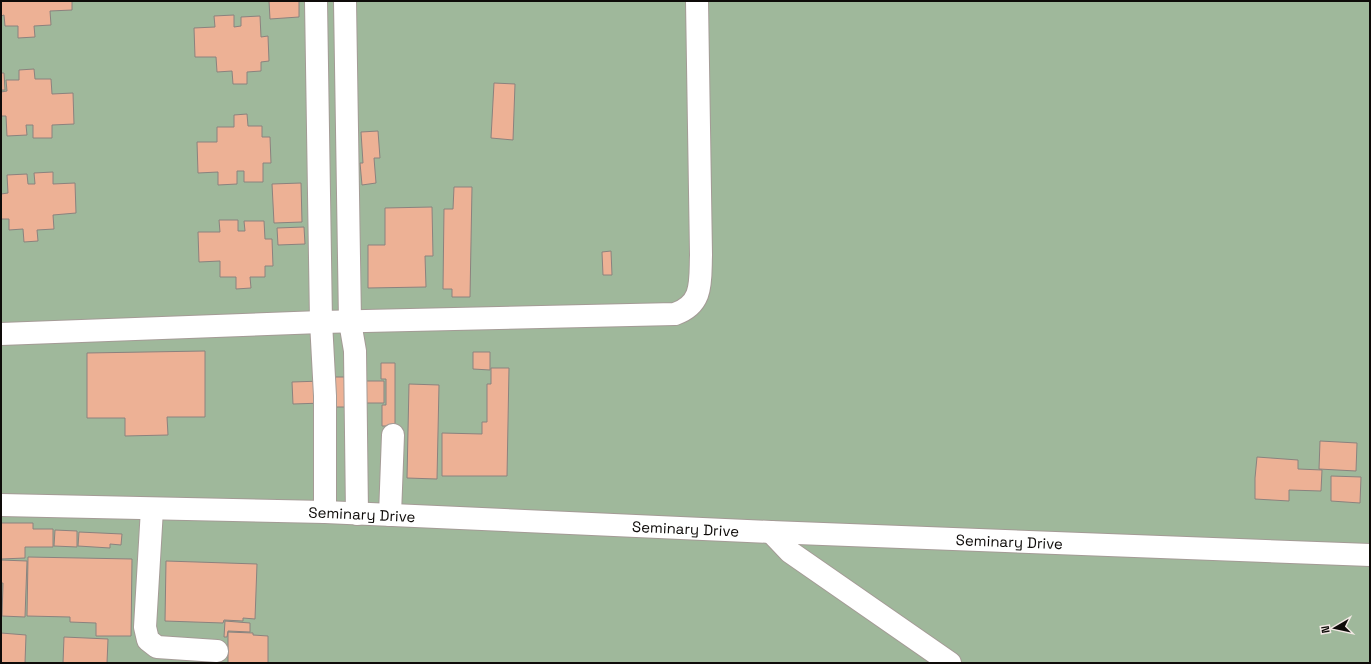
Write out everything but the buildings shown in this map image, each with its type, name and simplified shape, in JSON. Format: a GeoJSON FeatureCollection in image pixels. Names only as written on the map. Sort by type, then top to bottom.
{"type":"FeatureCollection","features":[{"type":"Feature","properties":{"kind":"street"},"geometry":{"type":"LineString","coordinates":[[316,1],[321,322],[325,396],[325,512]]}},
{"type":"Feature","properties":{"kind":"street"},"geometry":{"type":"LineString","coordinates":[[345,1],[350,322],[355,352],[357,514]]}},
{"type":"Feature","properties":{"kind":"street"},"geometry":{"type":"LineString","coordinates":[[1,334],[321,322],[675,314],[685,310],[694,302],[700,288],[701,255],[697,1]]}},
{"type":"Feature","properties":{"kind":"street"},"geometry":{"type":"LineString","coordinates":[[390,515],[393,435]]}},
{"type":"Feature","properties":{"kind":"street","name":"Seminary Drive"},"geometry":{"type":"LineString","coordinates":[[1,505],[325,512],[771,532],[1370,555]]}},
{"type":"Feature","properties":{"kind":"street"},"geometry":{"type":"LineString","coordinates":[[152,509],[145,627],[148,640],[156,648],[217,651]]}},
{"type":"Feature","properties":{"kind":"street"},"geometry":{"type":"LineString","coordinates":[[771,532],[790,552],[950,663]]}},
{"type":"Feature","properties":{"kind":"green space"},"geometry":{"type":"Polygon","coordinates":[[[1,1],[1370,1],[1370,663],[1,663],[1,1]]]}}]}
